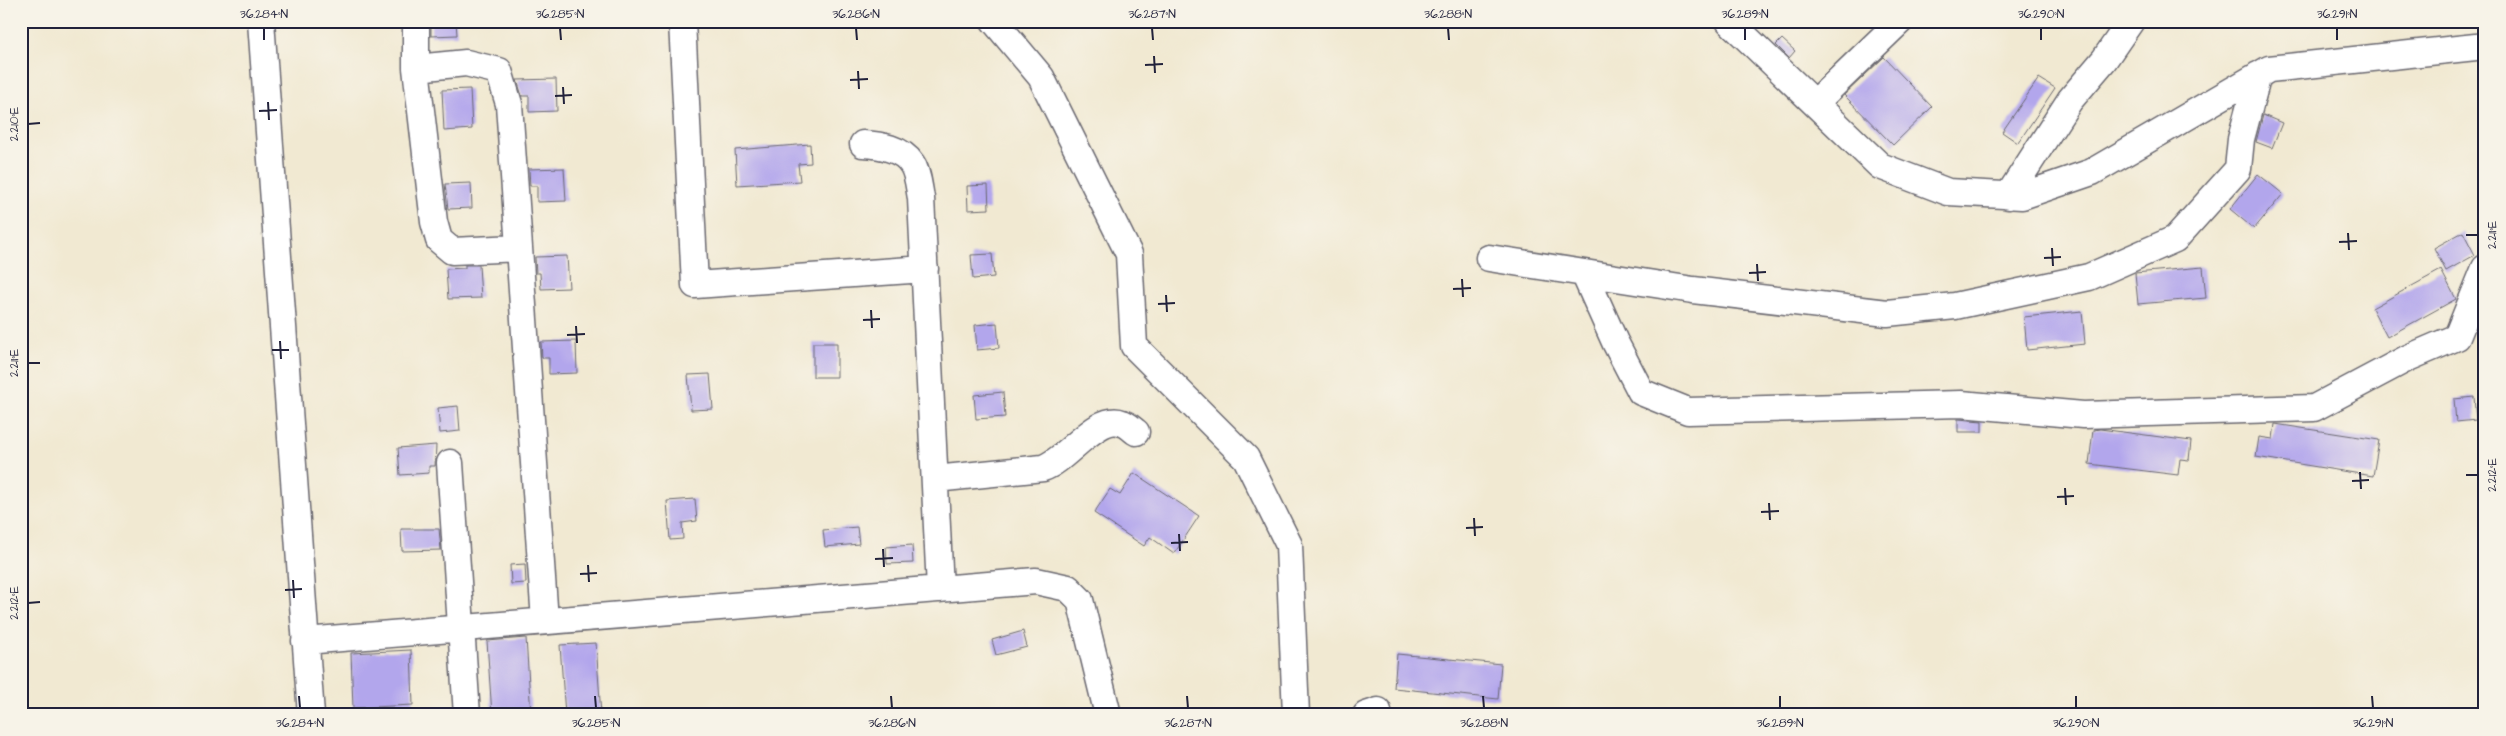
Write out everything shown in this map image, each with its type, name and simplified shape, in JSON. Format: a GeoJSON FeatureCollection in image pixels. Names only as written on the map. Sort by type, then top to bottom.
{"type":"FeatureCollection","features":[{"type":"Feature","properties":{"kind":"lane"},"geometry":{"type":"LineString","coordinates":[[260,21],[310,715]]}},
{"type":"Feature","properties":{"kind":"lane"},"geometry":{"type":"LineString","coordinates":[[416,21],[416,68],[434,222],[439,240],[452,251],[519,248]]}},
{"type":"Feature","properties":{"kind":"lane"},"geometry":{"type":"LineString","coordinates":[[682,21],[695,285],[925,269]]}},
{"type":"Feature","properties":{"kind":"lane"},"geometry":{"type":"LineString","coordinates":[[994,21],[1041,77],[1129,254],[1134,346],[1246,458],[1289,545],[1296,715]]}},
{"type":"Feature","properties":{"kind":"lane"},"geometry":{"type":"LineString","coordinates":[[1729,21],[1880,166],[1948,192],[2008,196],[2022,196],[2092,172],[2268,69],[2485,46]]}},
{"type":"Feature","properties":{"kind":"lane"},"geometry":{"type":"LineString","coordinates":[[1815,103],[1900,21]]}},
{"type":"Feature","properties":{"kind":"lane"},"geometry":{"type":"LineString","coordinates":[[2008,196],[2070,100],[2104,60],[2131,21]]}},
{"type":"Feature","properties":{"kind":"lane"},"geometry":{"type":"LineString","coordinates":[[416,68],[466,63],[499,72],[509,104],[546,621]]}},
{"type":"Feature","properties":{"kind":"lane"},"geometry":{"type":"LineString","coordinates":[[1489,258],[1702,291],[1887,313],[1956,306],[2089,277],[2175,238],[2238,168],[2241,139],[2258,75]]}},
{"type":"Feature","properties":{"kind":"lane"},"geometry":{"type":"LineString","coordinates":[[863,144],[882,145],[897,151],[912,164],[921,198],[940,588]]}},
{"type":"Feature","properties":{"kind":"lane"},"geometry":{"type":"LineString","coordinates":[[1584,273],[1615,342],[1641,392],[1688,412],[1961,404],[2083,415],[2314,408],[2408,358],[2457,337],[2485,268]]}},
{"type":"Feature","properties":{"kind":"lane"},"geometry":{"type":"LineString","coordinates":[[935,479],[1043,468],[1054,465],[1089,433],[1104,423],[1121,422],[1136,432]]}},
{"type":"Feature","properties":{"kind":"lane"},"geometry":{"type":"LineString","coordinates":[[450,463],[467,715]]}},
{"type":"Feature","properties":{"kind":"lane"},"geometry":{"type":"LineString","coordinates":[[305,640],[1036,581],[1068,588],[1080,600],[1108,715]]}},
{"type":"Feature","properties":{"kind":"building"},"geometry":{"type":"Polygon","coordinates":[[[431,21],[456,21],[457,35],[431,36],[431,21]]]}},
{"type":"Feature","properties":{"kind":"building"},"geometry":{"type":"Polygon","coordinates":[[[1782,39],[1795,51],[1789,58],[1776,45],[1782,39]]]}},
{"type":"Feature","properties":{"kind":"building"},"geometry":{"type":"Polygon","coordinates":[[[1884,57],[1932,107],[1893,145],[1844,95],[1884,57]]]}},
{"type":"Feature","properties":{"kind":"building"},"geometry":{"type":"Polygon","coordinates":[[[2039,78],[2055,88],[2018,143],[2002,132],[2039,78]]]}},
{"type":"Feature","properties":{"kind":"building"},"geometry":{"type":"Polygon","coordinates":[[[556,79],[557,111],[529,112],[529,96],[522,96],[517,80],[556,79]]]}},
{"type":"Feature","properties":{"kind":"building"},"geometry":{"type":"Polygon","coordinates":[[[470,89],[472,129],[444,131],[442,90],[470,89]]]}},
{"type":"Feature","properties":{"kind":"building"},"geometry":{"type":"Polygon","coordinates":[[[2263,115],[2282,123],[2272,148],[2256,142],[2263,115]]]}},
{"type":"Feature","properties":{"kind":"building"},"geometry":{"type":"Polygon","coordinates":[[[810,144],[811,163],[798,164],[800,181],[737,185],[735,150],[810,144]]]}},
{"type":"Feature","properties":{"kind":"building"},"geometry":{"type":"Polygon","coordinates":[[[564,168],[566,201],[537,202],[537,186],[530,186],[529,169],[564,168]]]}},
{"type":"Feature","properties":{"kind":"building"},"geometry":{"type":"Polygon","coordinates":[[[2258,174],[2283,194],[2254,229],[2230,209],[2258,174]]]}},
{"type":"Feature","properties":{"kind":"building"},"geometry":{"type":"Polygon","coordinates":[[[471,183],[472,208],[448,209],[445,184],[471,183]]]}},
{"type":"Feature","properties":{"kind":"building"},"geometry":{"type":"Polygon","coordinates":[[[988,185],[989,209],[968,210],[967,186],[988,185]]]}},
{"type":"Feature","properties":{"kind":"building"},"geometry":{"type":"Polygon","coordinates":[[[2463,232],[2475,255],[2446,271],[2434,248],[2463,232]]]}},
{"type":"Feature","properties":{"kind":"building"},"geometry":{"type":"Polygon","coordinates":[[[992,254],[994,277],[973,279],[971,255],[992,254]]]}},
{"type":"Feature","properties":{"kind":"building"},"geometry":{"type":"Polygon","coordinates":[[[567,256],[569,288],[541,289],[540,273],[536,273],[535,257],[567,256]]]}},
{"type":"Feature","properties":{"kind":"building"},"geometry":{"type":"Polygon","coordinates":[[[465,265],[479,265],[481,298],[448,299],[446,269],[465,268],[465,265]]]}},
{"type":"Feature","properties":{"kind":"building"},"geometry":{"type":"Polygon","coordinates":[[[2203,267],[2206,298],[2138,304],[2135,273],[2203,267]]]}},
{"type":"Feature","properties":{"kind":"building"},"geometry":{"type":"Polygon","coordinates":[[[2441,270],[2456,299],[2387,337],[2372,308],[2441,270]]]}},
{"type":"Feature","properties":{"kind":"building"},"geometry":{"type":"Polygon","coordinates":[[[2082,311],[2085,344],[2027,350],[2024,317],[2082,311]]]}},
{"type":"Feature","properties":{"kind":"building"},"geometry":{"type":"Polygon","coordinates":[[[997,323],[999,348],[977,350],[975,325],[997,323]]]}},
{"type":"Feature","properties":{"kind":"building"},"geometry":{"type":"Polygon","coordinates":[[[576,341],[577,373],[549,374],[549,358],[542,358],[541,342],[576,341]]]}},
{"type":"Feature","properties":{"kind":"building"},"geometry":{"type":"Polygon","coordinates":[[[813,343],[837,343],[837,377],[813,377],[813,343]]]}},
{"type":"Feature","properties":{"kind":"building"},"geometry":{"type":"Polygon","coordinates":[[[710,374],[713,409],[691,410],[688,375],[710,374]]]}},
{"type":"Feature","properties":{"kind":"building"},"geometry":{"type":"Polygon","coordinates":[[[1003,392],[1005,417],[976,419],[974,395],[1003,392]]]}},
{"type":"Feature","properties":{"kind":"building"},"geometry":{"type":"Polygon","coordinates":[[[2474,397],[2476,420],[2456,422],[2454,399],[2474,397]]]}},
{"type":"Feature","properties":{"kind":"building"},"geometry":{"type":"Polygon","coordinates":[[[458,406],[460,431],[440,433],[438,408],[458,406]]]}},
{"type":"Feature","properties":{"kind":"building"},"geometry":{"type":"Polygon","coordinates":[[[1958,419],[1982,421],[1982,432],[1958,432],[1958,419]]]}},
{"type":"Feature","properties":{"kind":"building"},"geometry":{"type":"Polygon","coordinates":[[[2275,424],[2379,440],[2373,476],[2256,457],[2259,437],[2273,439],[2275,424]]]}},
{"type":"Feature","properties":{"kind":"building"},"geometry":{"type":"Polygon","coordinates":[[[2100,429],[2191,441],[2189,460],[2180,459],[2178,475],[2089,464],[2093,430],[2100,429]]]}},
{"type":"Feature","properties":{"kind":"building"},"geometry":{"type":"Polygon","coordinates":[[[436,445],[435,466],[429,466],[429,473],[400,475],[398,448],[436,445]]]}},
{"type":"Feature","properties":{"kind":"building"},"geometry":{"type":"Polygon","coordinates":[[[1134,473],[1199,516],[1174,554],[1150,537],[1144,546],[1094,513],[1110,489],[1120,495],[1134,473]]]}},
{"type":"Feature","properties":{"kind":"building"},"geometry":{"type":"Polygon","coordinates":[[[695,499],[697,521],[682,523],[683,539],[670,540],[667,501],[695,499]]]}},
{"type":"Feature","properties":{"kind":"building"},"geometry":{"type":"Polygon","coordinates":[[[857,527],[859,544],[825,547],[823,530],[857,527]]]}},
{"type":"Feature","properties":{"kind":"building"},"geometry":{"type":"Polygon","coordinates":[[[401,529],[439,529],[441,550],[402,551],[401,529]]]}},
{"type":"Feature","properties":{"kind":"building"},"geometry":{"type":"Polygon","coordinates":[[[912,545],[913,563],[887,564],[886,547],[912,545]]]}},
{"type":"Feature","properties":{"kind":"building"},"geometry":{"type":"Polygon","coordinates":[[[525,564],[526,583],[511,584],[510,565],[525,564]]]}},
{"type":"Feature","properties":{"kind":"building"},"geometry":{"type":"Polygon","coordinates":[[[1023,631],[1027,647],[996,655],[992,640],[1023,631]]]}},
{"type":"Feature","properties":{"kind":"building"},"geometry":{"type":"Polygon","coordinates":[[[526,638],[531,715],[492,715],[487,641],[526,638]]]}},
{"type":"Feature","properties":{"kind":"building"},"geometry":{"type":"Polygon","coordinates":[[[596,643],[601,715],[565,715],[560,645],[596,643]]]}},
{"type":"Feature","properties":{"kind":"building"},"geometry":{"type":"Polygon","coordinates":[[[411,650],[413,705],[353,708],[351,653],[411,650]]]}},
{"type":"Feature","properties":{"kind":"building"},"geometry":{"type":"Polygon","coordinates":[[[1397,654],[1501,664],[1498,699],[1394,688],[1397,654]]]}}]}
